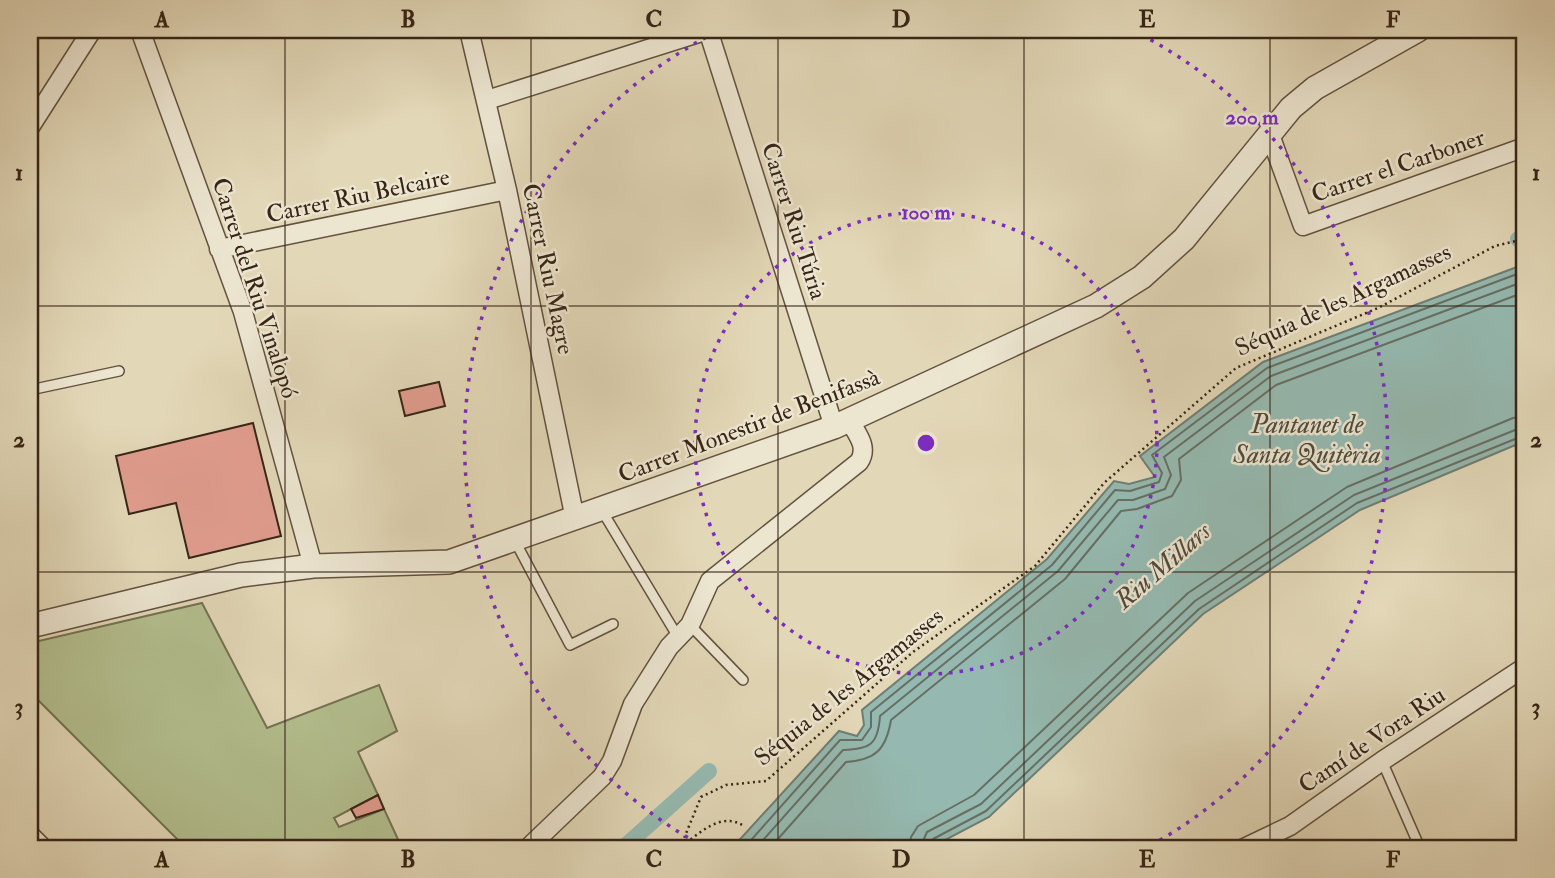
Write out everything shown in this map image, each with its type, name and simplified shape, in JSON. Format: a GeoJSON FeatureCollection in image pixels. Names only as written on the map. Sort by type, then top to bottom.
{"type":"FeatureCollection","features":[{"type":"Feature","properties":{"kind":"street"},"geometry":{"type":"LineString","coordinates":[[30,127],[92,30]]}},
{"type":"Feature","properties":{"kind":"street","name":"Carrer del Riu Vinalopó"},"geometry":{"type":"LineString","coordinates":[[140,30],[243,312],[313,566]]}},
{"type":"Feature","properties":{"kind":"street","name":"Carrer Riu Magre"},"geometry":{"type":"LineString","coordinates":[[469,30],[507,190],[575,519]]}},
{"type":"Feature","properties":{"kind":"street"},"geometry":{"type":"LineString","coordinates":[[487,100],[708,30]]}},
{"type":"Feature","properties":{"kind":"street","name":"Carrer Riu Túria"},"geometry":{"type":"LineString","coordinates":[[528,848],[602,777],[612,761],[633,704],[684,631],[705,589],[717,574],[859,462],[864,454],[864,447],[842,423],[708,30]]}},
{"type":"Feature","properties":{"kind":"street","name":"Carrer Monestir de Benifassà"},"geometry":{"type":"LineString","coordinates":[[30,626],[241,575],[313,566],[449,562],[515,541],[842,423],[1096,306],[1142,277],[1184,239],[1269,132],[1315,88],[1418,30]]}},
{"type":"Feature","properties":{"kind":"street","name":"Carrer el Carboner"},"geometry":{"type":"LineString","coordinates":[[1269,132],[1303,226],[1525,147]]}},
{"type":"Feature","properties":{"kind":"street","name":"Carrer Riu Belcaire"},"geometry":{"type":"LineString","coordinates":[[219,249],[507,190]]}},
{"type":"Feature","properties":{"kind":"street","name":"Camí de Vora Riu"},"geometry":{"type":"LineString","coordinates":[[1244,848],[1290,826],[1382,761],[1525,667]]}},
{"type":"Feature","properties":{"kind":"street"},"geometry":{"type":"LineString","coordinates":[[30,835],[43,848]]}},
{"type":"Feature","properties":{"kind":"lane"},"geometry":{"type":"LineString","coordinates":[[30,390],[120,371]]}},
{"type":"Feature","properties":{"kind":"lane"},"geometry":{"type":"LineString","coordinates":[[601,509],[684,631],[743,681]]}},
{"type":"Feature","properties":{"kind":"lane"},"geometry":{"type":"LineString","coordinates":[[515,541],[570,645],[613,624]]}},
{"type":"Feature","properties":{"kind":"lane"},"geometry":{"type":"LineString","coordinates":[[1382,761],[1420,848]]}},
{"type":"Feature","properties":{"kind":"path","name":"Séquia de les Argamasses"},"geometry":{"type":"LineString","coordinates":[[681,847],[701,797],[726,785],[766,781],[913,652],[1035,566],[1104,483],[1236,368],[1378,308],[1495,246],[1525,239]]}},
{"type":"Feature","properties":{"kind":"path"},"geometry":{"type":"LineString","coordinates":[[681,847],[720,821],[728,820],[744,826]]}},
{"type":"Feature","properties":{"kind":"green space"},"geometry":{"type":"Polygon","coordinates":[[[202,603],[267,728],[379,685],[397,731],[358,752],[378,795],[334,818],[339,827],[384,809],[402,848],[209,848],[205,844],[200,848],[186,848],[32,694],[30,696],[30,643],[202,603]]]}},
{"type":"Feature","properties":{"kind":"water","name":"Pantanet de Santa Quitèria"},"geometry":{"type":"Polygon","coordinates":[[[1525,264],[1525,441],[1360,510],[1203,614],[989,817],[930,848],[732,848],[839,731],[857,736],[864,725],[862,710],[1047,559],[1114,481],[1129,484],[1155,477],[1140,456],[1263,362],[1525,264]]]}},
{"type":"Feature","properties":{"kind":"building"},"geometry":{"type":"Polygon","coordinates":[[[439,382],[445,406],[405,416],[399,391],[439,382]]]}},
{"type":"Feature","properties":{"kind":"building"},"geometry":{"type":"Polygon","coordinates":[[[253,423],[281,536],[189,558],[176,503],[129,514],[116,456],[253,423]]]}},
{"type":"Feature","properties":{"kind":"building"},"geometry":{"type":"Polygon","coordinates":[[[378,795],[384,809],[356,818],[351,809],[378,795]]]}},
{"type":"Feature","properties":{"kind":"waterway","name":"Séquia de les Argamasses"},"geometry":{"type":"LineString","coordinates":[[1518,239],[1525,236]]}},
{"type":"Feature","properties":{"kind":"waterway"},"geometry":{"type":"LineString","coordinates":[[623,848],[709,771]]}},
{"type":"Feature","properties":{"kind":"water label","name":"Riu Millars"},"geometry":{"type":"Point","coordinates":[1163,566]}}]}
